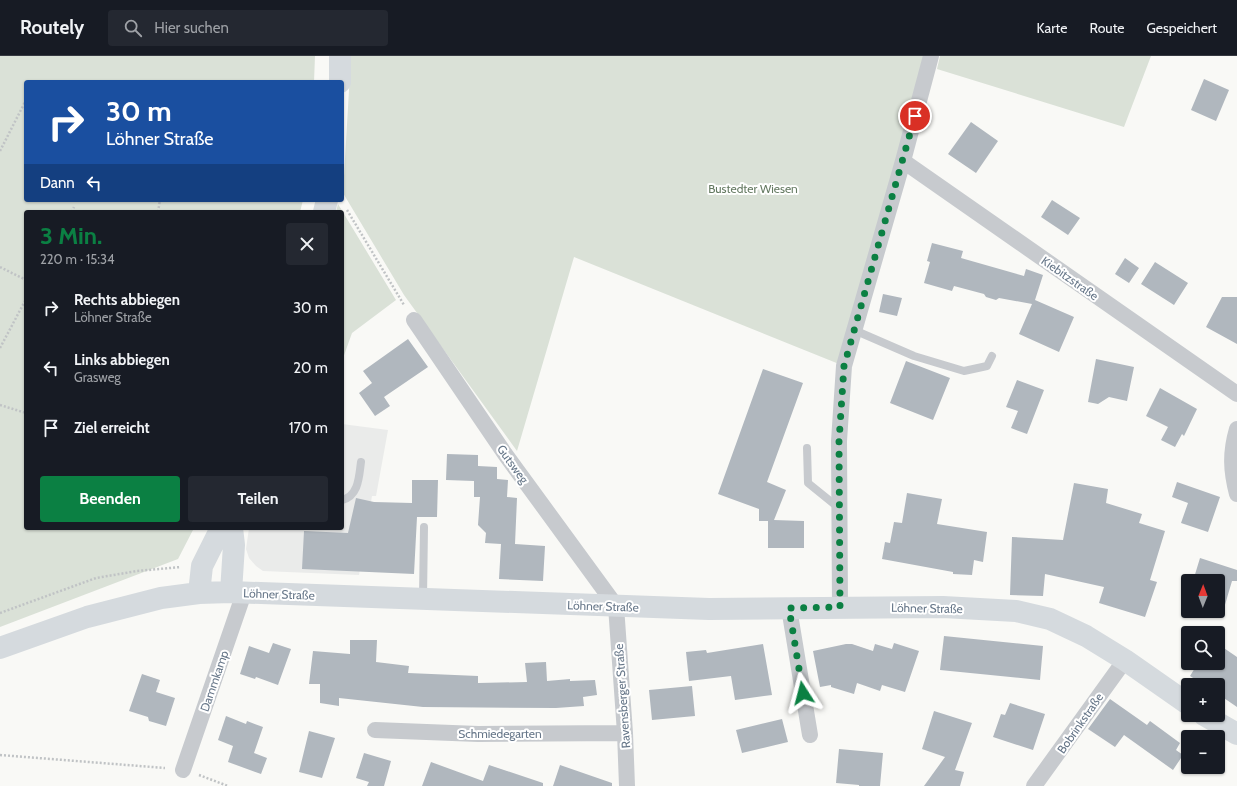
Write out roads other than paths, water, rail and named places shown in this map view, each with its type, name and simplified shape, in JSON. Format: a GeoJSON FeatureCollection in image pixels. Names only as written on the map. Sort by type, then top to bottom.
{"type":"FeatureCollection","features":[{"type":"Feature","properties":{"kind":"main road"},"geometry":{"type":"LineString","coordinates":[[340,56],[340,80]]}},
{"type":"Feature","properties":{"kind":"main road"},"geometry":{"type":"LineString","coordinates":[[199,593],[202,566],[220,530]]}},
{"type":"Feature","properties":{"kind":"main road"},"geometry":{"type":"LineString","coordinates":[[232,530],[238,592]]}},
{"type":"Feature","properties":{"kind":"main road","name":"Löhner Straße"},"geometry":{"type":"LineString","coordinates":[[0,648],[87,617],[161,598],[199,593],[238,592],[709,609],[943,607],[1016,611],[1050,619],[1086,636],[1125,660],[1181,699]]}},
{"type":"Feature","properties":{"kind":"main road"},"geometry":{"type":"LineString","coordinates":[[1213,722],[1237,734]]}},
{"type":"Feature","properties":{"kind":"street"},"geometry":{"type":"LineString","coordinates":[[840,607],[839,441],[844,366],[903,161],[931,56]]}},
{"type":"Feature","properties":{"kind":"street","name":"Kiebitzstraße"},"geometry":{"type":"LineString","coordinates":[[903,161],[1237,394]]}},
{"type":"Feature","properties":{"kind":"street","name":"Gutsweg"},"geometry":{"type":"LineString","coordinates":[[414,320],[505,454],[616,606]]}},
{"type":"Feature","properties":{"kind":"street"},"geometry":{"type":"LineString","coordinates":[[1237,429],[1233,448],[1232,466],[1232,473],[1237,494]]}},
{"type":"Feature","properties":{"kind":"street","name":"Dammkamp"},"geometry":{"type":"LineString","coordinates":[[183,770],[238,592]]}},
{"type":"Feature","properties":{"kind":"street","name":"Ravensberger Straße"},"geometry":{"type":"LineString","coordinates":[[616,606],[625,733],[627,786]]}},
{"type":"Feature","properties":{"kind":"street"},"geometry":{"type":"LineString","coordinates":[[789,608],[810,735]]}},
{"type":"Feature","properties":{"kind":"street","name":"Bobrinkstraße"},"geometry":{"type":"LineString","coordinates":[[1034,786],[1125,660]]}},
{"type":"Feature","properties":{"kind":"street","name":"Schmiedegarten"},"geometry":{"type":"LineString","coordinates":[[375,730],[478,734],[625,733]]}},
{"type":"Feature","properties":{"kind":"lane"},"geometry":{"type":"LineString","coordinates":[[854,330],[914,356],[964,371],[987,366],[992,356]]}},
{"type":"Feature","properties":{"kind":"lane"},"geometry":{"type":"LineString","coordinates":[[807,448],[808,483],[839,508]]}},
{"type":"Feature","properties":{"kind":"lane"},"geometry":{"type":"LineString","coordinates":[[344,499],[356,489],[362,462]]}},
{"type":"Feature","properties":{"kind":"lane"},"geometry":{"type":"LineString","coordinates":[[423,599],[424,527]]}},
{"type":"Feature","properties":{"kind":"park label","name":"Bustedter Wiesen"},"geometry":{"type":"Point","coordinates":[753,188]}}]}
